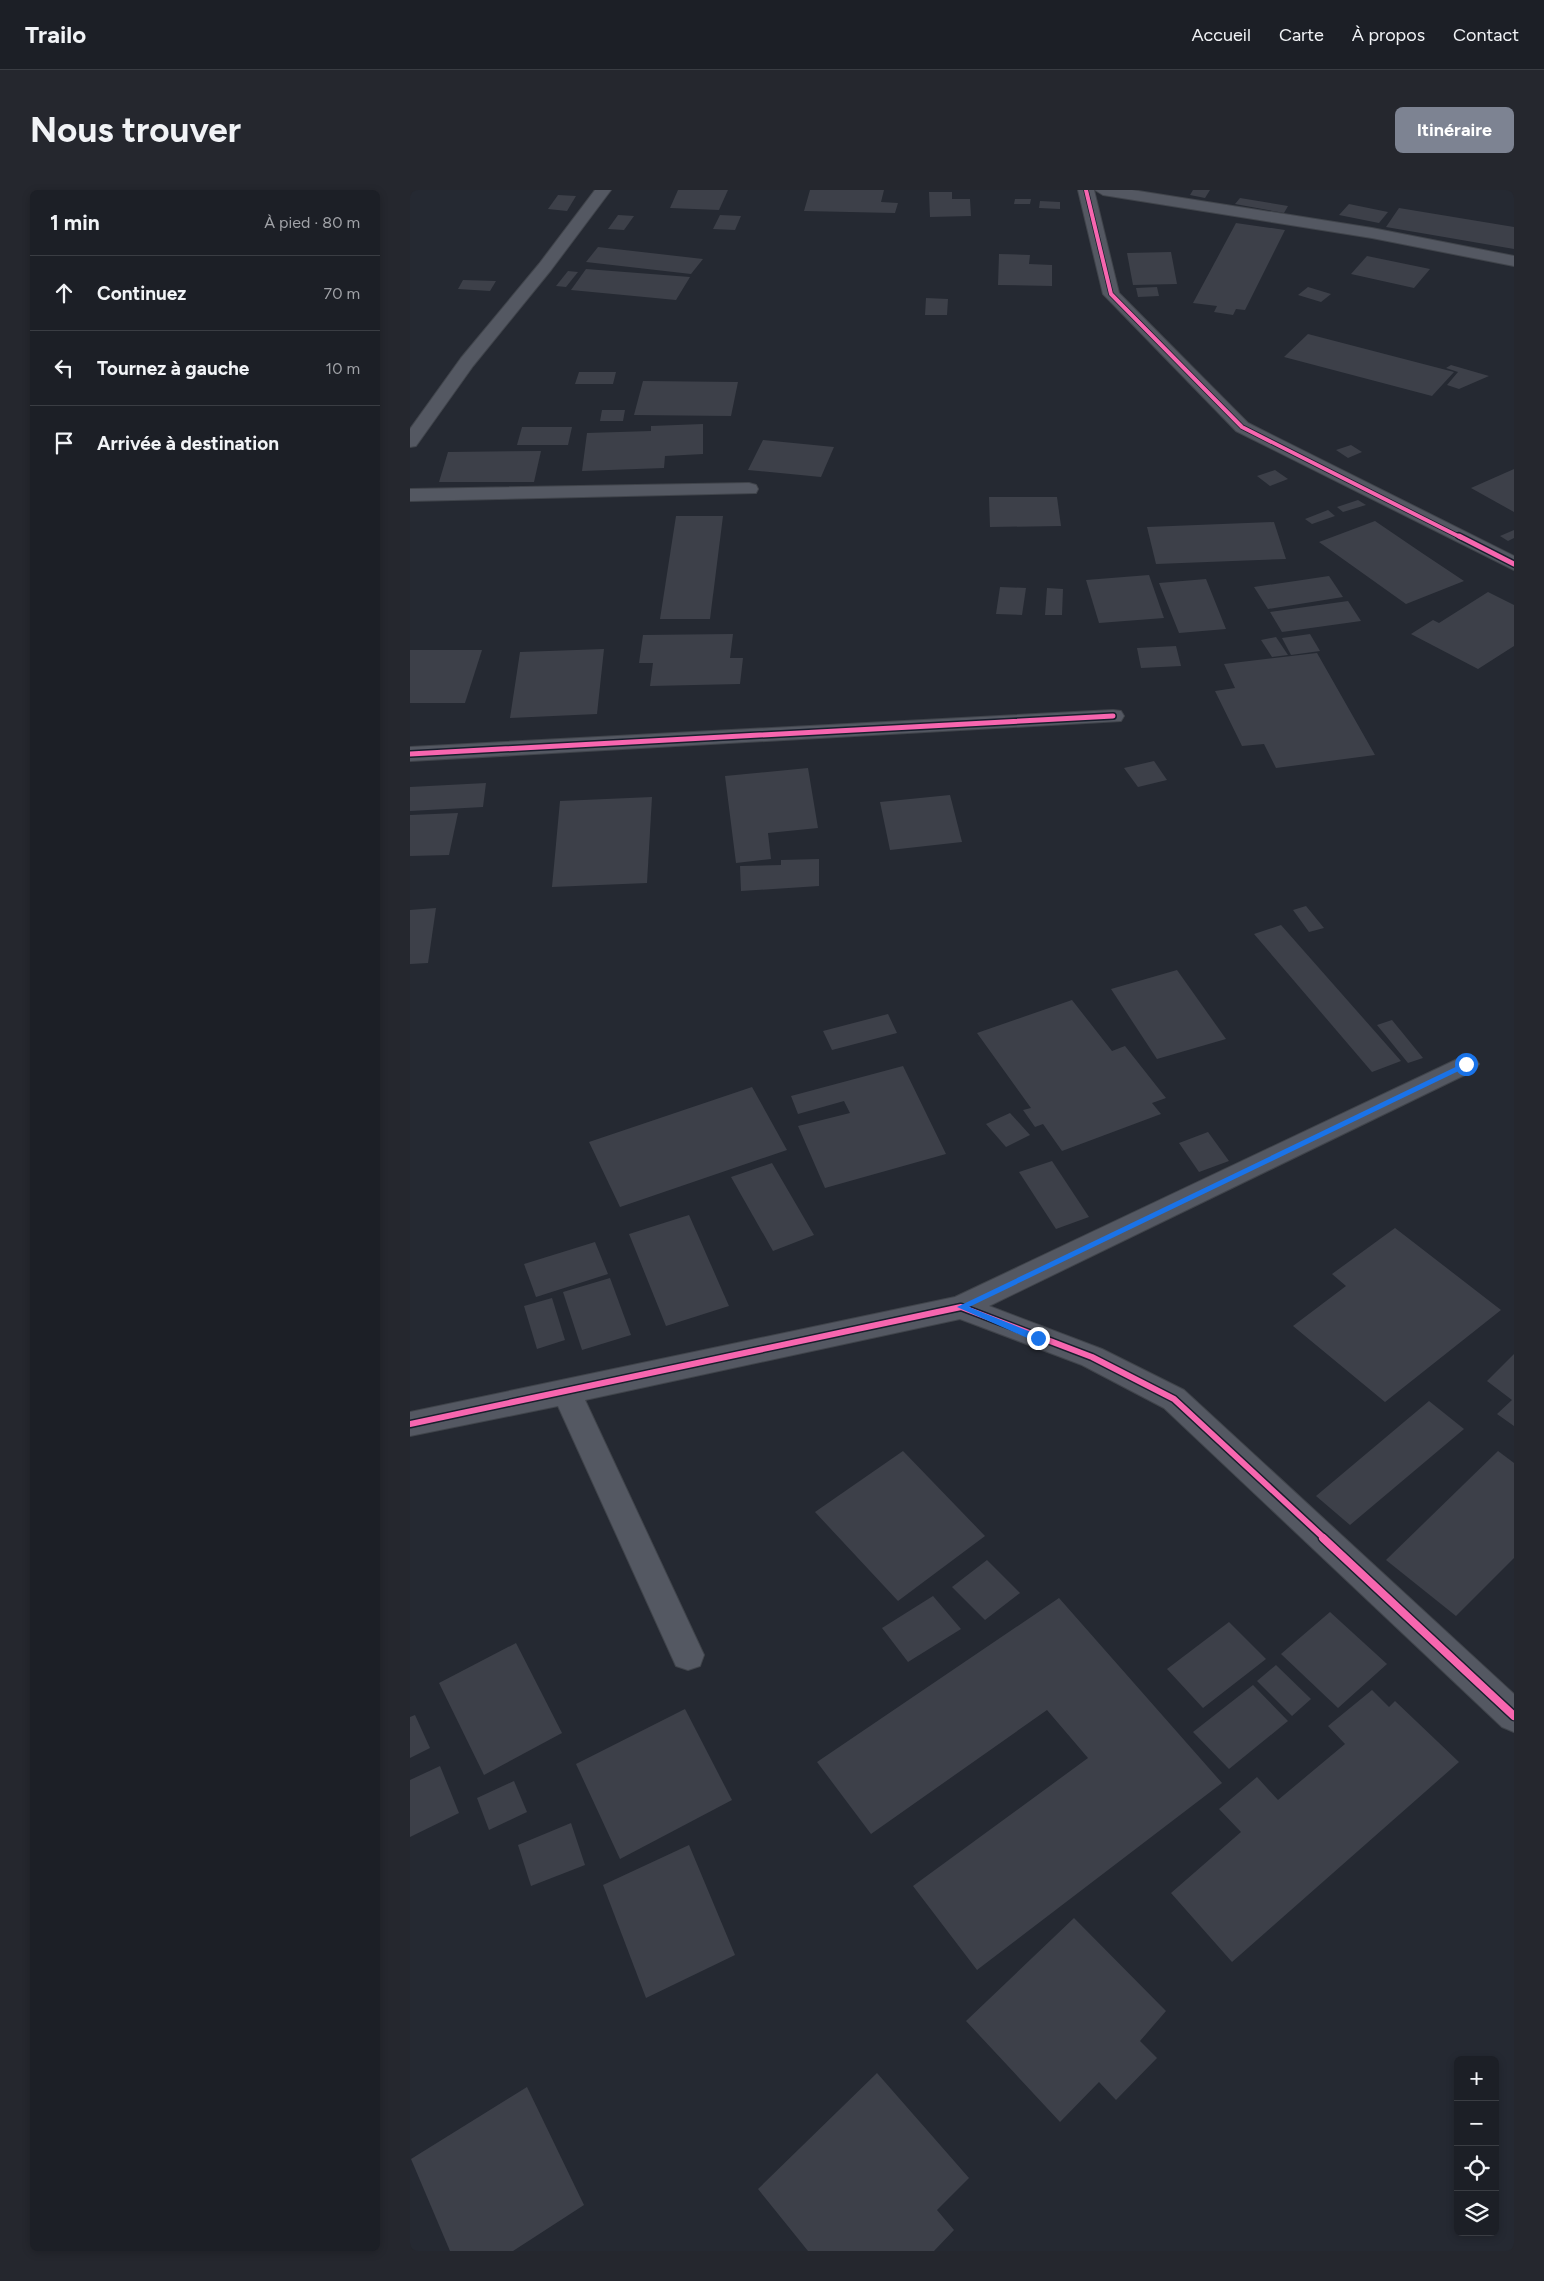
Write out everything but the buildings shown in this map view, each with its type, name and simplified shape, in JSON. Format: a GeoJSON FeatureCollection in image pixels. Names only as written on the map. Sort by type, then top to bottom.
{"type":"FeatureCollection","features":[{"type":"Feature","properties":{"kind":"street"},"geometry":{"type":"LineString","coordinates":[[410,442],[467,362],[546,266],[603,190]]}},
{"type":"Feature","properties":{"kind":"street"},"geometry":{"type":"LineString","coordinates":[[1086,190],[1111,294],[1242,426],[1514,564]]}},
{"type":"Feature","properties":{"kind":"street"},"geometry":{"type":"LineString","coordinates":[[1103,190],[1372,233],[1514,261]]}},
{"type":"Feature","properties":{"kind":"street"},"geometry":{"type":"LineString","coordinates":[[410,495],[749,489]]}},
{"type":"Feature","properties":{"kind":"street"},"geometry":{"type":"LineString","coordinates":[[410,754],[1113,716]]}},
{"type":"Feature","properties":{"kind":"street"},"geometry":{"type":"LineString","coordinates":[[410,1424],[961,1307],[1466,1064]]}},
{"type":"Feature","properties":{"kind":"street"},"geometry":{"type":"LineString","coordinates":[[961,1307],[1038,1338],[1092,1357],[1174,1399],[1514,1716]]}},
{"type":"Feature","properties":{"kind":"street"},"geometry":{"type":"LineString","coordinates":[[566,1392],[688,1655]]}},
{"type":"Feature","properties":{"kind":"cycle path"},"geometry":{"type":"LineString","coordinates":[[1086,190],[1111,294],[1242,427],[1514,564]]}},
{"type":"Feature","properties":{"kind":"cycle path"},"geometry":{"type":"LineString","coordinates":[[410,754],[1113,716]]}},
{"type":"Feature","properties":{"kind":"cycle path"},"geometry":{"type":"LineString","coordinates":[[410,1424],[961,1307],[1038,1338],[1092,1357],[1174,1399],[1514,1716]]}},
{"type":"Feature","properties":{"kind":"route"},"geometry":{"type":"LineString","coordinates":[[1038,1338],[961,1307],[1466,1064]]}}]}
